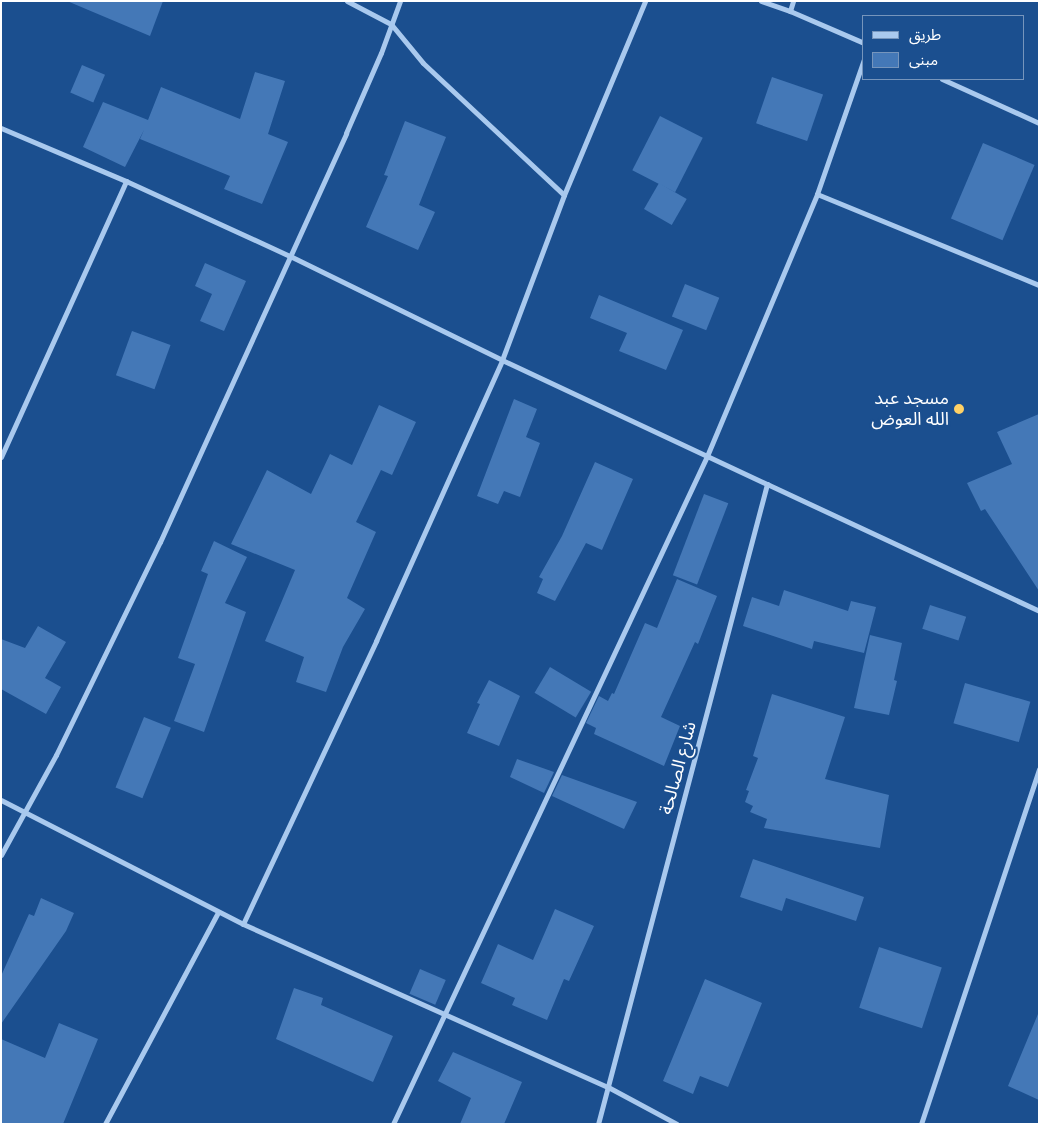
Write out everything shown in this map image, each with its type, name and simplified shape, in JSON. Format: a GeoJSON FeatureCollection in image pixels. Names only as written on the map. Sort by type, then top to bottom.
{"type":"FeatureCollection","features":[{"type":"Feature","properties":{"kind":"street"},"geometry":{"type":"LineString","coordinates":[[347,1],[391,24],[423,63],[564,195]]}},
{"type":"Feature","properties":{"kind":"street"},"geometry":{"type":"LineString","coordinates":[[1,855],[26,812],[160,542],[350,124],[381,53],[400,1]]}},
{"type":"Feature","properties":{"kind":"street"},"geometry":{"type":"LineString","coordinates":[[243,924],[376,642],[502,360],[564,195],[645,1]]}},
{"type":"Feature","properties":{"kind":"street"},"geometry":{"type":"LineString","coordinates":[[760,1],[790,11],[862,43]]}},
{"type":"Feature","properties":{"kind":"street"},"geometry":{"type":"LineString","coordinates":[[790,11],[793,1]]}},
{"type":"Feature","properties":{"kind":"street"},"geometry":{"type":"LineString","coordinates":[[393,1124],[707,456],[817,194],[862,65]]}},
{"type":"Feature","properties":{"kind":"street"},"geometry":{"type":"LineString","coordinates":[[944,80],[1039,123]]}},
{"type":"Feature","properties":{"kind":"street"},"geometry":{"type":"LineString","coordinates":[[1,128],[126,181],[290,256],[502,360],[1039,611]]}},
{"type":"Feature","properties":{"kind":"street"},"geometry":{"type":"LineString","coordinates":[[1,457],[126,181]]}},
{"type":"Feature","properties":{"kind":"street"},"geometry":{"type":"LineString","coordinates":[[817,194],[1039,285]]}},
{"type":"Feature","properties":{"kind":"street","name":"شارع الصالحة"},"geometry":{"type":"LineString","coordinates":[[598,1124],[767,484]]}},
{"type":"Feature","properties":{"kind":"street"},"geometry":{"type":"LineString","coordinates":[[921,1124],[1039,769]]}},
{"type":"Feature","properties":{"kind":"street"},"geometry":{"type":"LineString","coordinates":[[1,800],[243,924],[608,1087],[678,1124]]}},
{"type":"Feature","properties":{"kind":"street"},"geometry":{"type":"LineString","coordinates":[[105,1124],[218,912]]}},
{"type":"Feature","properties":{"kind":"building"},"geometry":{"type":"Polygon","coordinates":[[[67,1],[163,1],[150,36],[67,1]]]}},
{"type":"Feature","properties":{"kind":"building"},"geometry":{"type":"Polygon","coordinates":[[[82,65],[105,75],[93,102],[70,93],[82,65]]]}},
{"type":"Feature","properties":{"kind":"building"},"geometry":{"type":"Polygon","coordinates":[[[255,72],[285,81],[268,134],[288,142],[262,204],[224,189],[230,176],[140,139],[144,130],[125,167],[83,147],[103,102],[148,120],[161,87],[240,119],[255,72]]]}},
{"type":"Feature","properties":{"kind":"building"},"geometry":{"type":"Polygon","coordinates":[[[772,77],[823,95],[807,141],[756,123],[772,77]]]}},
{"type":"Feature","properties":{"kind":"building"},"geometry":{"type":"Polygon","coordinates":[[[660,116],[703,138],[675,192],[632,170],[660,116]]]}},
{"type":"Feature","properties":{"kind":"building"},"geometry":{"type":"Polygon","coordinates":[[[405,121],[446,137],[419,205],[435,212],[418,250],[366,227],[388,176],[384,175],[405,121]]]}},
{"type":"Feature","properties":{"kind":"building"},"geometry":{"type":"Polygon","coordinates":[[[983,143],[1035,165],[1003,240],[951,218],[983,143]]]}},
{"type":"Feature","properties":{"kind":"building"},"geometry":{"type":"Polygon","coordinates":[[[659,183],[687,199],[672,225],[644,209],[659,183]]]}},
{"type":"Feature","properties":{"kind":"building"},"geometry":{"type":"Polygon","coordinates":[[[205,263],[246,281],[224,331],[200,321],[212,294],[195,286],[205,263]]]}},
{"type":"Feature","properties":{"kind":"building"},"geometry":{"type":"Polygon","coordinates":[[[685,284],[719,298],[706,330],[672,316],[685,284]]]}},
{"type":"Feature","properties":{"kind":"building"},"geometry":{"type":"Polygon","coordinates":[[[599,295],[683,330],[666,370],[619,351],[627,333],[590,318],[599,295]]]}},
{"type":"Feature","properties":{"kind":"building"},"geometry":{"type":"Polygon","coordinates":[[[132,331],[171,345],[154,389],[116,375],[132,331]]]}},
{"type":"Feature","properties":{"kind":"building"},"geometry":{"type":"Polygon","coordinates":[[[514,399],[537,409],[526,437],[540,443],[520,497],[504,491],[498,504],[477,496],[514,399]]]}},
{"type":"Feature","properties":{"kind":"building"},"geometry":{"type":"Polygon","coordinates":[[[379,405],[416,422],[392,475],[381,470],[356,522],[376,532],[347,598],[365,609],[343,647],[326,692],[296,682],[304,657],[265,641],[295,570],[231,544],[267,470],[311,494],[330,454],[352,465],[379,405]]]}},
{"type":"Feature","properties":{"kind":"building"},"geometry":{"type":"Polygon","coordinates":[[[1039,414],[1039,591],[985,509],[981,511],[967,483],[1012,464],[997,432],[1039,414]]]}},
{"type":"Feature","properties":{"kind":"building"},"geometry":{"type":"Polygon","coordinates":[[[595,462],[633,479],[602,550],[586,543],[555,601],[537,593],[543,579],[539,577],[562,536],[595,462]]]}},
{"type":"Feature","properties":{"kind":"building"},"geometry":{"type":"Polygon","coordinates":[[[704,494],[728,503],[697,585],[673,575],[704,494]]]}},
{"type":"Feature","properties":{"kind":"building"},"geometry":{"type":"Polygon","coordinates":[[[214,541],[247,557],[225,603],[246,612],[204,732],[174,721],[195,664],[178,658],[208,574],[201,571],[214,541]]]}},
{"type":"Feature","properties":{"kind":"building"},"geometry":{"type":"Polygon","coordinates":[[[677,579],[717,596],[698,644],[695,642],[661,717],[680,726],[664,766],[594,734],[596,728],[586,723],[599,696],[608,701],[612,693],[614,694],[645,623],[657,628],[677,579]]]}},
{"type":"Feature","properties":{"kind":"building"},"geometry":{"type":"Polygon","coordinates":[[[784,590],[848,611],[851,601],[876,607],[864,653],[814,641],[812,649],[743,626],[752,597],[779,606],[784,590]]]}},
{"type":"Feature","properties":{"kind":"building"},"geometry":{"type":"Polygon","coordinates":[[[930,605],[966,617],[958,641],[922,629],[930,605]]]}},
{"type":"Feature","properties":{"kind":"building"},"geometry":{"type":"Polygon","coordinates":[[[38,626],[66,642],[45,678],[61,687],[46,714],[1,689],[1,639],[25,648],[38,626]]]}},
{"type":"Feature","properties":{"kind":"building"},"geometry":{"type":"Polygon","coordinates":[[[870,635],[902,643],[894,680],[897,681],[889,715],[854,708],[870,635]]]}},
{"type":"Feature","properties":{"kind":"building"},"geometry":{"type":"Polygon","coordinates":[[[550,667],[591,692],[576,717],[535,693],[550,667]]]}},
{"type":"Feature","properties":{"kind":"building"},"geometry":{"type":"Polygon","coordinates":[[[489,680],[520,696],[499,746],[467,733],[480,704],[477,703],[489,680]]]}},
{"type":"Feature","properties":{"kind":"building"},"geometry":{"type":"Polygon","coordinates":[[[965,683],[1030,702],[1019,742],[953,723],[965,683]]]}},
{"type":"Feature","properties":{"kind":"building"},"geometry":{"type":"Polygon","coordinates":[[[772,694],[845,717],[825,779],[889,795],[880,848],[764,828],[767,819],[750,812],[753,806],[745,802],[749,791],[746,790],[758,758],[753,756],[772,694]]]}},
{"type":"Feature","properties":{"kind":"building"},"geometry":{"type":"Polygon","coordinates":[[[144,717],[171,728],[142,798],[116,787],[144,717]]]}},
{"type":"Feature","properties":{"kind":"building"},"geometry":{"type":"Polygon","coordinates":[[[517,759],[554,772],[544,793],[510,777],[517,759]]]}},
{"type":"Feature","properties":{"kind":"building"},"geometry":{"type":"Polygon","coordinates":[[[562,775],[637,802],[624,829],[552,796],[562,775]]]}},
{"type":"Feature","properties":{"kind":"building"},"geometry":{"type":"Polygon","coordinates":[[[753,859],[864,897],[856,921],[786,898],[782,911],[740,897],[753,859]]]}},
{"type":"Feature","properties":{"kind":"building"},"geometry":{"type":"Polygon","coordinates":[[[41,898],[74,913],[66,931],[1,1024],[1,976],[29,914],[34,916],[41,898]]]}},
{"type":"Feature","properties":{"kind":"building"},"geometry":{"type":"Polygon","coordinates":[[[555,909],[594,926],[569,981],[564,979],[547,1020],[512,1005],[515,998],[481,983],[498,944],[533,960],[555,909]]]}},
{"type":"Feature","properties":{"kind":"building"},"geometry":{"type":"Polygon","coordinates":[[[879,947],[942,967],[922,1028],[859,1008],[879,947]]]}},
{"type":"Feature","properties":{"kind":"building"},"geometry":{"type":"Polygon","coordinates":[[[420,969],[446,980],[435,1005],[409,994],[420,969]]]}},
{"type":"Feature","properties":{"kind":"building"},"geometry":{"type":"Polygon","coordinates":[[[705,979],[762,1003],[728,1087],[700,1076],[693,1094],[663,1081],[705,979]]]}},
{"type":"Feature","properties":{"kind":"building"},"geometry":{"type":"Polygon","coordinates":[[[294,988],[323,998],[321,1005],[393,1036],[373,1082],[276,1039],[294,988]]]}},
{"type":"Feature","properties":{"kind":"building"},"geometry":{"type":"Polygon","coordinates":[[[1039,1014],[1039,1100],[1008,1086],[1039,1014]]]}},
{"type":"Feature","properties":{"kind":"building"},"geometry":{"type":"Polygon","coordinates":[[[59,1023],[98,1039],[63,1124],[1,1124],[1,1039],[45,1058],[59,1023]]]}},
{"type":"Feature","properties":{"kind":"building"},"geometry":{"type":"Polygon","coordinates":[[[453,1052],[522,1082],[504,1124],[460,1124],[471,1098],[438,1081],[453,1052]]]}},
{"type":"Feature","properties":{"kind":"place","name":"مسجد عبد الله العوض"},"geometry":{"type":"Point","coordinates":[959,409]}}]}
